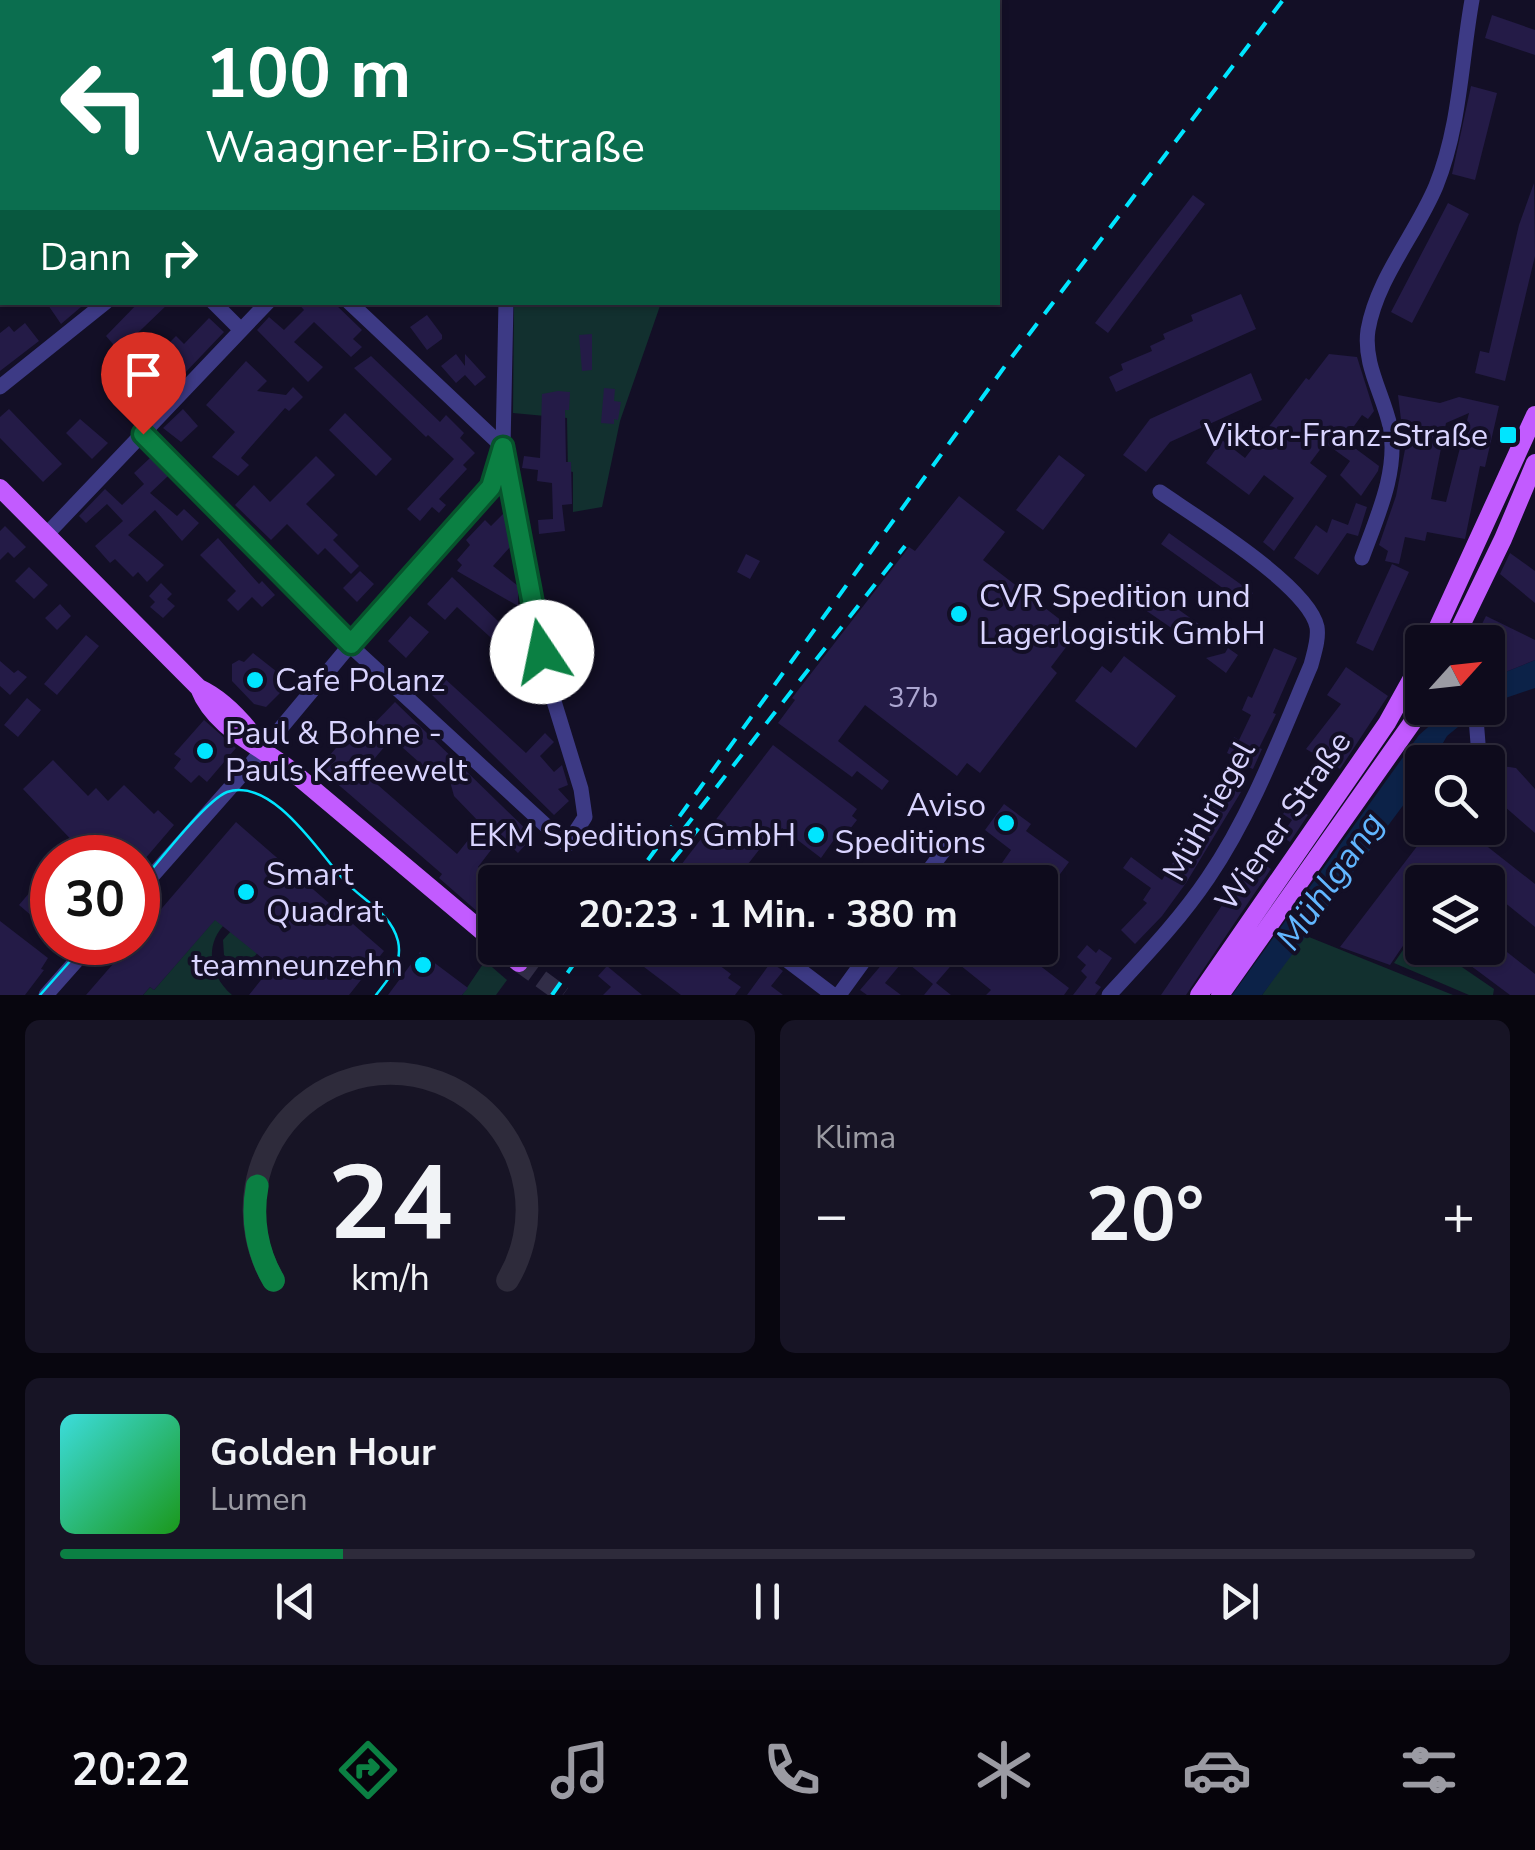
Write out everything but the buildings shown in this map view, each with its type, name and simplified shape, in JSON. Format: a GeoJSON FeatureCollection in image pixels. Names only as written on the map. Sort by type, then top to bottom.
{"type":"FeatureCollection","features":[{"type":"Feature","properties":{"kind":"main road"},"geometry":{"type":"LineString","coordinates":[[1440,625],[1535,415]]}},
{"type":"Feature","properties":{"kind":"main road"},"geometry":{"type":"LineString","coordinates":[[1461,625],[1535,462]]}},
{"type":"Feature","properties":{"kind":"main road"},"geometry":{"type":"LineString","coordinates":[[3,496],[199,688],[205,704],[228,726],[262,748],[478,928]]}},
{"type":"Feature","properties":{"kind":"main road","name":"Wiener Straße"},"geometry":{"type":"LineString","coordinates":[[1199,995],[1405,699]]}},
{"type":"Feature","properties":{"kind":"main road","name":"Wiener Straße"},"geometry":{"type":"LineString","coordinates":[[1220,995],[1410,725]]}},
{"type":"Feature","properties":{"kind":"street"},"geometry":{"type":"LineString","coordinates":[[1362,558],[1384,497],[1392,452],[1390,426],[1368,357],[1368,332],[1376,302],[1436,185],[1464,69],[1472,0]]}},
{"type":"Feature","properties":{"kind":"street"},"geometry":{"type":"LineString","coordinates":[[0,387],[102,305]]}},
{"type":"Feature","properties":{"kind":"street"},"geometry":{"type":"LineString","coordinates":[[217,305],[241,330]]}},
{"type":"Feature","properties":{"kind":"street"},"geometry":{"type":"LineString","coordinates":[[46,534],[265,305]]}},
{"type":"Feature","properties":{"kind":"street"},"geometry":{"type":"LineString","coordinates":[[352,305],[503,447]]}},
{"type":"Feature","properties":{"kind":"street"},"geometry":{"type":"LineString","coordinates":[[143,434],[351,644],[567,846],[585,817],[581,789],[548,685],[503,447],[506,305]]}},
{"type":"Feature","properties":{"kind":"street"},"geometry":{"type":"LineString","coordinates":[[160,867],[491,487],[503,447]]}},
{"type":"Feature","properties":{"kind":"street","name":"Mühlriegel"},"geometry":{"type":"LineString","coordinates":[[1110,995],[1171,929],[1239,828],[1311,665],[1318,631],[1302,599],[1257,560],[1160,492]]}},
{"type":"Feature","properties":{"kind":"street"},"geometry":{"type":"LineString","coordinates":[[933,865],[945,849]]}},
{"type":"Feature","properties":{"kind":"street"},"geometry":{"type":"LineString","coordinates":[[46,995],[73,965]]}},
{"type":"Feature","properties":{"kind":"street"},"geometry":{"type":"LineString","coordinates":[[795,965],[836,995],[860,965]]}},
{"type":"Feature","properties":{"kind":"green space"},"geometry":{"type":"Polygon","coordinates":[[[514,305],[660,305],[620,421],[602,507],[573,512],[567,418],[513,413],[514,305]]]}},
{"type":"Feature","properties":{"kind":"green space"},"geometry":{"type":"Polygon","coordinates":[[[236,895],[302,981],[226,923],[214,940],[212,959],[218,978],[232,995],[143,995],[150,987],[154,990],[236,895]]]}},
{"type":"Feature","properties":{"kind":"green space"},"geometry":{"type":"Polygon","coordinates":[[[231,931],[259,951],[249,963],[236,965],[224,955],[223,940],[231,931]]]}},
{"type":"Feature","properties":{"kind":"green space"},"geometry":{"type":"Polygon","coordinates":[[[1304,935],[1453,995],[1262,995],[1304,935]]]}},
{"type":"Feature","properties":{"kind":"green space"},"geometry":{"type":"Polygon","coordinates":[[[1405,947],[1405,965],[1459,965],[1494,989],[1493,995],[1469,995],[1394,963],[1405,947]]]}},
{"type":"Feature","properties":{"kind":"green space"},"geometry":{"type":"Polygon","coordinates":[[[482,965],[490,965],[507,980],[496,995],[462,995],[482,965]]]}},
{"type":"Feature","properties":{"kind":"water"},"geometry":{"type":"Polygon","coordinates":[[[1535,660],[1535,688],[1505,698],[1505,672],[1535,660]]]}},
{"type":"Feature","properties":{"kind":"water","name":"Mühlgang"},"geometry":{"type":"Polygon","coordinates":[[[1430,725],[1460,725],[1442,745],[1412,745],[1430,725]]]}},
{"type":"Feature","properties":{"kind":"water","name":"Mühlgang"},"geometry":{"type":"Polygon","coordinates":[[[1405,754],[1405,803],[1262,995],[1232,995],[1405,754]]]}},
{"type":"Feature","properties":{"kind":"tunnel"},"geometry":{"type":"LineString","coordinates":[[522,965],[563,995]]}},
{"type":"Feature","properties":{"kind":"tram line"},"geometry":{"type":"LineString","coordinates":[[160,860],[194,820],[227,792],[244,790],[261,795],[292,819],[350,887],[389,922],[398,941],[397,964],[376,995]]}},
{"type":"Feature","properties":{"kind":"tram line"},"geometry":{"type":"LineString","coordinates":[[40,995],[67,965]]}},
{"type":"Feature","properties":{"kind":"railway"},"geometry":{"type":"LineString","coordinates":[[644,865],[1008,362],[1283,0]]}},
{"type":"Feature","properties":{"kind":"railway"},"geometry":{"type":"LineString","coordinates":[[683,830],[905,546]]}},
{"type":"Feature","properties":{"kind":"railway"},"geometry":{"type":"LineString","coordinates":[[669,865],[702,824]]}},
{"type":"Feature","properties":{"kind":"railway"},"geometry":{"type":"LineString","coordinates":[[552,995],[573,965]]}},
{"type":"Feature","properties":{"kind":"place","name":"Viktor-Franz-Straße"},"geometry":{"type":"Point","coordinates":[1508,435]}},
{"type":"Feature","properties":{"kind":"place","name":"CVR Spedition und Lagerlogistik GmbH"},"geometry":{"type":"Point","coordinates":[959,614]}},
{"type":"Feature","properties":{"kind":"place","name":"Cafe Polanz"},"geometry":{"type":"Point","coordinates":[255,680]}},
{"type":"Feature","properties":{"kind":"place","name":"Paul & Bohne - Pauls Kaffeewelt"},"geometry":{"type":"Point","coordinates":[205,751]}},
{"type":"Feature","properties":{"kind":"place","name":"Aviso Speditions"},"geometry":{"type":"Point","coordinates":[1006,823]}},
{"type":"Feature","properties":{"kind":"place","name":"EKM Speditions GmbH"},"geometry":{"type":"Point","coordinates":[816,835]}},
{"type":"Feature","properties":{"kind":"place","name":"Smart Quadrat"},"geometry":{"type":"Point","coordinates":[246,892]}},
{"type":"Feature","properties":{"kind":"place","name":"teamneunzehn"},"geometry":{"type":"Point","coordinates":[423,965]}},
{"type":"Feature","properties":{"kind":"route"},"geometry":{"type":"LineString","coordinates":[[143,434],[351,644],[491,487],[503,447],[542,652]]}}]}
